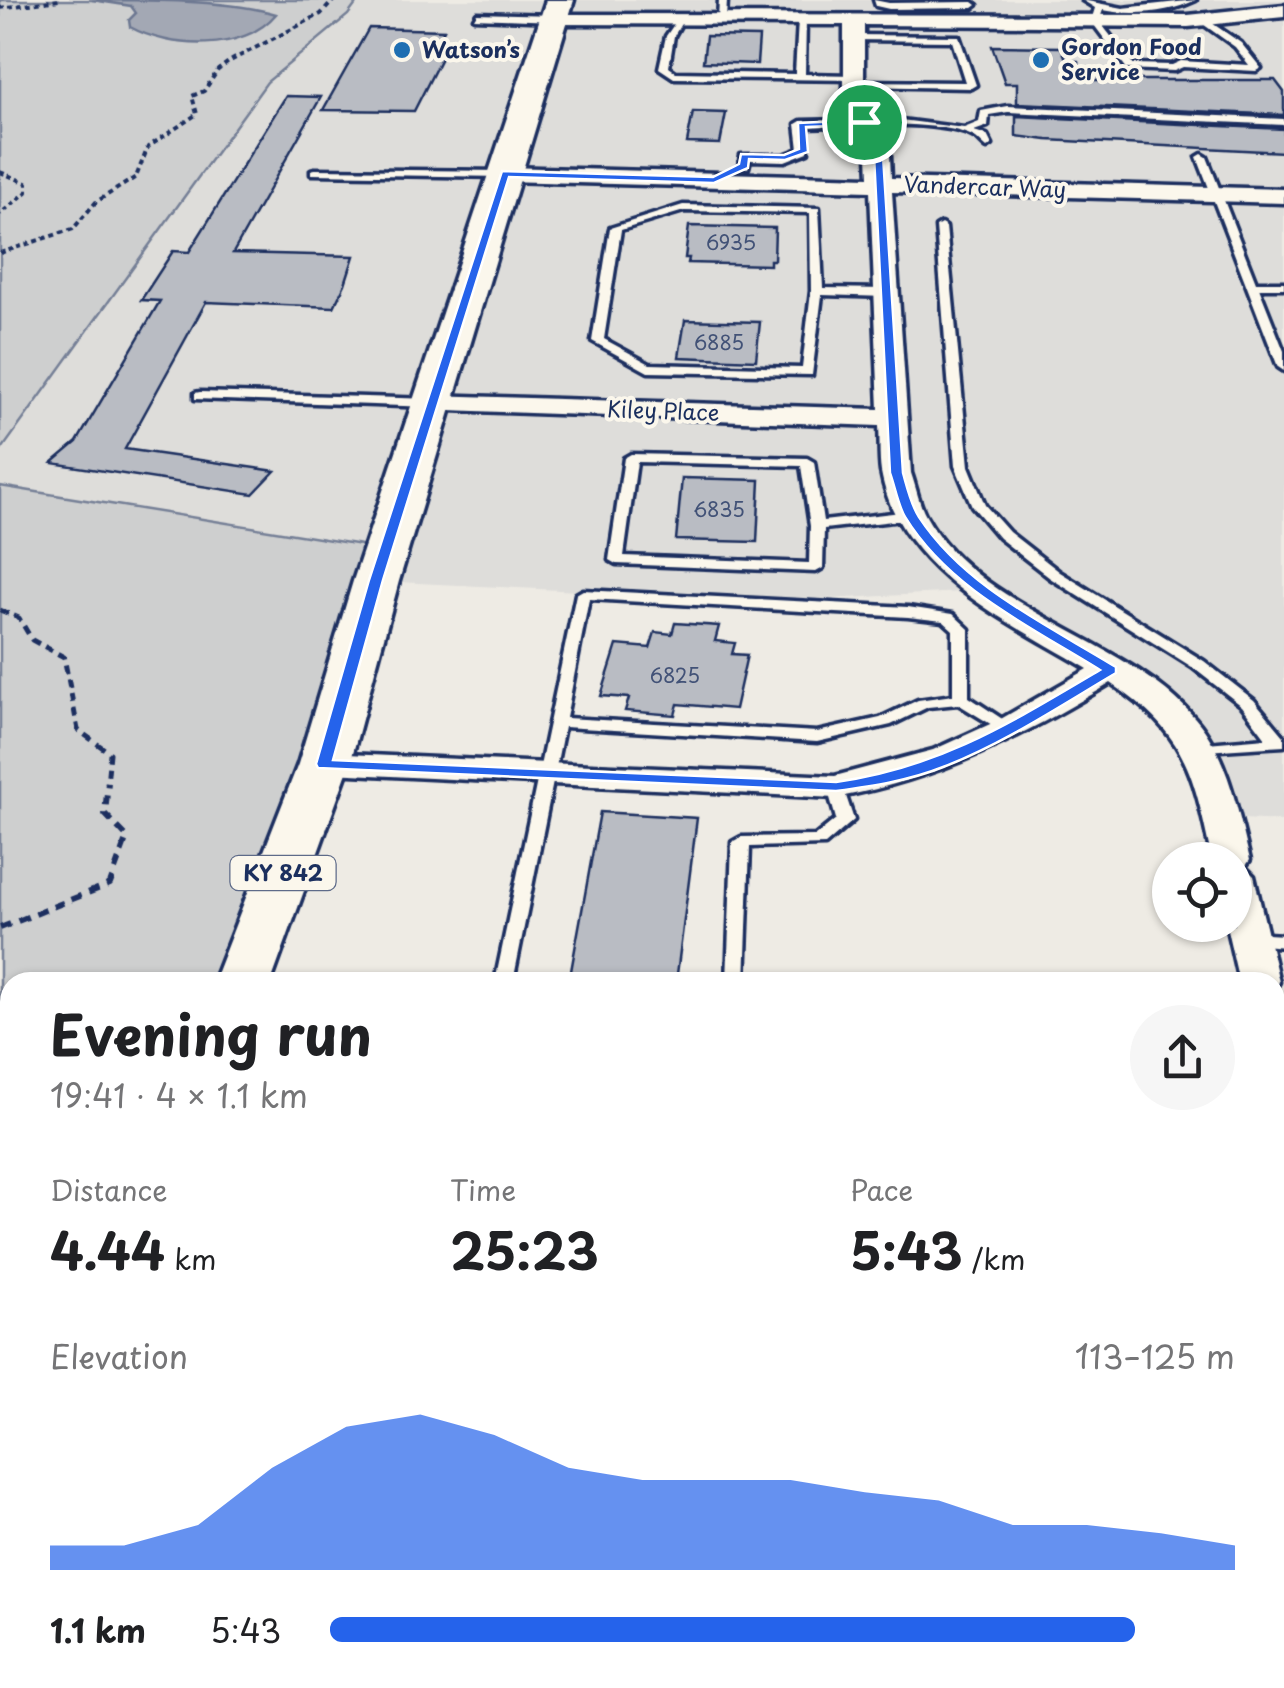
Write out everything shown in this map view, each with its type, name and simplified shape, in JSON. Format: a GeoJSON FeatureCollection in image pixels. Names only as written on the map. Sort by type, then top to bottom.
{"type":"FeatureCollection","features":[{"type":"Feature","properties":{"kind":"main road","name":"KY 842"},"geometry":{"type":"LineString","coordinates":[[246,972],[324,764],[432,403],[558,9]]}},
{"type":"Feature","properties":{"kind":"street"},"geometry":{"type":"LineString","coordinates":[[558,9],[679,20],[722,10],[854,29],[975,8],[1203,20],[1284,10]]}},
{"type":"Feature","properties":{"kind":"street"},"geometry":{"type":"LineString","coordinates":[[854,29],[854,81],[864,122],[876,144],[880,184],[896,473],[910,515],[949,563],[981,590],[1110,670],[1182,725],[1195,748],[1227,842]]}},
{"type":"Feature","properties":{"kind":"street","name":"Vandercar Way"},"geometry":{"type":"LineString","coordinates":[[505,174],[1284,196]]}},
{"type":"Feature","properties":{"kind":"street","name":"Kiley Place"},"geometry":{"type":"LineString","coordinates":[[432,403],[894,418]]}},
{"type":"Feature","properties":{"kind":"street"},"geometry":{"type":"LineString","coordinates":[[324,764],[836,787],[891,779],[939,763],[1110,670]]}},
{"type":"Feature","properties":{"kind":"street"},"geometry":{"type":"LineString","coordinates":[[1252,910],[1267,940],[1262,972]]}},
{"type":"Feature","properties":{"kind":"lane"},"geometry":{"type":"LineString","coordinates":[[878,0],[889,6],[975,8]]}},
{"type":"Feature","properties":{"kind":"lane"},"geometry":{"type":"LineString","coordinates":[[1086,0],[1130,67],[1207,64],[1256,68],[1238,46],[1203,20]]}},
{"type":"Feature","properties":{"kind":"lane"},"geometry":{"type":"LineString","coordinates":[[1097,15],[1192,0]]}},
{"type":"Feature","properties":{"kind":"lane"},"geometry":{"type":"LineString","coordinates":[[476,16],[558,9]]}},
{"type":"Feature","properties":{"kind":"lane"},"geometry":{"type":"LineString","coordinates":[[679,20],[670,36],[666,72],[971,85],[956,38],[854,29]]}},
{"type":"Feature","properties":{"kind":"lane"},"geometry":{"type":"LineString","coordinates":[[800,77],[802,20]]}},
{"type":"Feature","properties":{"kind":"lane"},"geometry":{"type":"LineString","coordinates":[[965,130],[984,124],[984,114],[1008,109],[1284,122]]}},
{"type":"Feature","properties":{"kind":"lane"},"geometry":{"type":"LineString","coordinates":[[744,166],[744,156],[785,158],[804,150],[801,124],[928,124],[965,130],[987,145]]}},
{"type":"Feature","properties":{"kind":"lane"},"geometry":{"type":"LineString","coordinates":[[1202,156],[1284,367]]}},
{"type":"Feature","properties":{"kind":"lane"},"geometry":{"type":"LineString","coordinates":[[714,180],[744,166]]}},
{"type":"Feature","properties":{"kind":"lane"},"geometry":{"type":"LineString","coordinates":[[744,166],[769,182]]}},
{"type":"Feature","properties":{"kind":"lane"},"geometry":{"type":"LineString","coordinates":[[314,172],[505,174]]}},
{"type":"Feature","properties":{"kind":"lane"},"geometry":{"type":"LineString","coordinates":[[683,208],[816,210],[816,291],[808,372],[648,368],[598,340],[616,228],[683,208]]}},
{"type":"Feature","properties":{"kind":"lane"},"geometry":{"type":"LineString","coordinates":[[941,228],[962,468],[978,506],[1004,534],[1055,575],[1198,664],[1248,702],[1280,741]]}},
{"type":"Feature","properties":{"kind":"lane"},"geometry":{"type":"LineString","coordinates":[[1253,285],[1284,286]]}},
{"type":"Feature","properties":{"kind":"lane"},"geometry":{"type":"LineString","coordinates":[[816,291],[886,293]]}},
{"type":"Feature","properties":{"kind":"lane"},"geometry":{"type":"LineString","coordinates":[[200,396],[432,403]]}},
{"type":"Feature","properties":{"kind":"lane"},"geometry":{"type":"LineString","coordinates":[[631,458],[807,462],[817,526],[816,568],[616,560],[631,458]]}},
{"type":"Feature","properties":{"kind":"lane"},"geometry":{"type":"LineString","coordinates":[[817,526],[910,515]]}},
{"type":"Feature","properties":{"kind":"lane"},"geometry":{"type":"LineString","coordinates":[[506,972],[583,594],[948,618],[960,630],[961,699]]}},
{"type":"Feature","properties":{"kind":"lane"},"geometry":{"type":"LineString","coordinates":[[557,722],[817,737],[885,722],[924,703],[961,699],[1008,728]]}},
{"type":"Feature","properties":{"kind":"lane"},"geometry":{"type":"LineString","coordinates":[[1195,748],[1280,741]]}},
{"type":"Feature","properties":{"kind":"lane"},"geometry":{"type":"LineString","coordinates":[[736,972],[741,842],[819,840],[845,820],[836,787]]}},
{"type":"Feature","properties":{"kind":"path"},"geometry":{"type":"LineString","coordinates":[[0,8],[59,0]]}},
{"type":"Feature","properties":{"kind":"path"},"geometry":{"type":"LineString","coordinates":[[0,253],[73,229],[96,202],[136,177],[148,148],[198,114],[192,96],[204,91],[218,70],[321,14],[334,0]]}},
{"type":"Feature","properties":{"kind":"path"},"geometry":{"type":"LineString","coordinates":[[0,172],[26,183],[27,192],[0,214]]}},
{"type":"Feature","properties":{"kind":"path"},"geometry":{"type":"LineString","coordinates":[[0,610],[19,618],[32,640],[64,658],[78,730],[110,753],[104,814],[127,837],[110,884],[0,928]]}},
{"type":"Feature","properties":{"kind":"shaded area"},"geometry":{"type":"Polygon","coordinates":[[[0,0],[359,0],[348,15],[267,82],[0,452],[0,0]]]}},
{"type":"Feature","properties":{"kind":"shaded area"},"geometry":{"type":"Polygon","coordinates":[[[92,0],[211,3],[276,14],[245,36],[185,43],[130,27],[129,20],[136,13],[131,6],[92,0]]]}},
{"type":"Feature","properties":{"kind":"shaded area"},"geometry":{"type":"Polygon","coordinates":[[[359,0],[1284,0],[1284,821],[1222,818],[1182,725],[981,591],[787,601],[376,581],[385,549],[0,486],[0,452],[267,82],[348,15],[359,0]]]}},
{"type":"Feature","properties":{"kind":"shaded area"},"geometry":{"type":"Polygon","coordinates":[[[0,486],[386,549],[324,764],[246,972],[0,972],[0,486]]]}},
{"type":"Feature","properties":{"kind":"building"},"geometry":{"type":"Polygon","coordinates":[[[369,28],[444,30],[436,45],[447,46],[414,111],[323,110],[369,28]]]}},
{"type":"Feature","properties":{"kind":"building"},"geometry":{"type":"Polygon","coordinates":[[[706,36],[759,37],[757,64],[703,62],[706,36]]]}},
{"type":"Feature","properties":{"kind":"building"},"geometry":{"type":"Polygon","coordinates":[[[992,46],[1061,47],[1067,61],[1078,61],[1087,80],[1275,80],[1284,92],[1284,115],[1017,103],[1017,83],[1005,83],[992,46]]]}},
{"type":"Feature","properties":{"kind":"building"},"geometry":{"type":"Polygon","coordinates":[[[286,96],[321,97],[233,253],[354,256],[345,284],[334,307],[206,302],[125,449],[275,471],[253,494],[52,463],[77,442],[160,301],[141,300],[173,251],[189,252],[286,96]]]}},
{"type":"Feature","properties":{"kind":"building"},"geometry":{"type":"Polygon","coordinates":[[[693,112],[726,113],[720,144],[687,143],[693,112]]]}},
{"type":"Feature","properties":{"kind":"building"},"geometry":{"type":"Polygon","coordinates":[[[1016,116],[1284,129],[1284,152],[1016,136],[1016,116]]]}},
{"type":"Feature","properties":{"kind":"building"},"geometry":{"type":"Polygon","coordinates":[[[689,226],[775,228],[774,260],[770,260],[770,265],[688,263],[689,258],[685,258],[689,226]]]}},
{"type":"Feature","properties":{"kind":"building"},"geometry":{"type":"Polygon","coordinates":[[[685,320],[760,322],[756,360],[679,357],[685,320]]]}},
{"type":"Feature","properties":{"kind":"building"},"geometry":{"type":"Polygon","coordinates":[[[682,478],[760,480],[757,542],[676,540],[682,478]]]}},
{"type":"Feature","properties":{"kind":"building"},"geometry":{"type":"Polygon","coordinates":[[[675,623],[719,626],[715,641],[735,643],[732,654],[747,655],[735,709],[678,704],[675,715],[625,711],[629,698],[601,696],[617,645],[650,648],[655,632],[672,634],[675,623]]]}},
{"type":"Feature","properties":{"kind":"building"},"geometry":{"type":"Polygon","coordinates":[[[600,812],[697,818],[677,972],[571,972],[600,812]]]}},
{"type":"Feature","properties":{"kind":"place","name":"Watson’s"},"geometry":{"type":"Point","coordinates":[402,50]}},
{"type":"Feature","properties":{"kind":"place","name":"Gordon Food Service"},"geometry":{"type":"Point","coordinates":[1041,60]}},
{"type":"Feature","properties":{"kind":"route"},"geometry":{"type":"LineString","coordinates":[[864,122],[878,156],[896,473],[910,515],[965,578],[1110,670],[1029,718],[939,763],[891,779],[836,787],[324,764],[376,580],[505,174],[714,180],[744,166],[744,156],[785,158],[804,150],[801,124],[864,122]]}}]}
